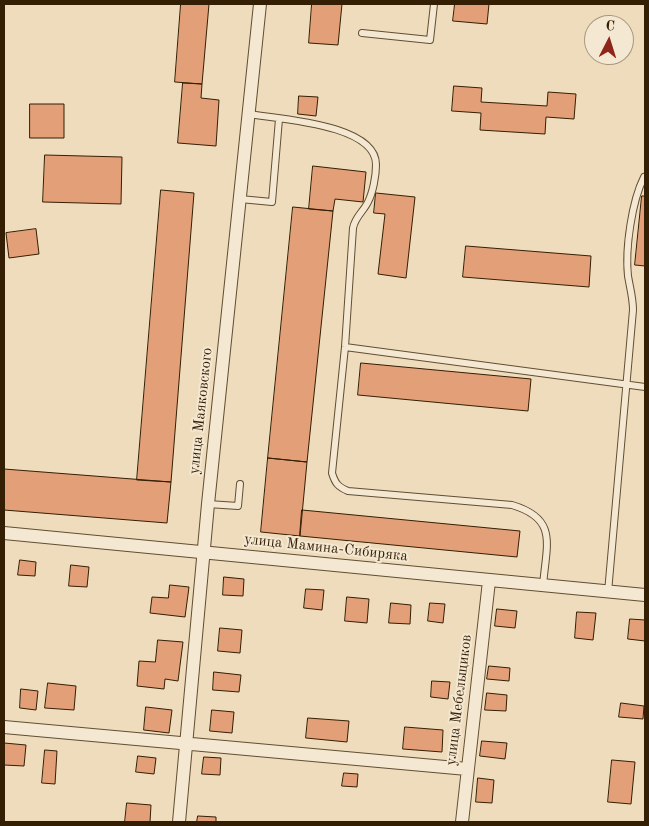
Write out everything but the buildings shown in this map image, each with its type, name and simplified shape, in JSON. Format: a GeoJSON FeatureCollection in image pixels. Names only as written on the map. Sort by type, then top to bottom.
{"type":"FeatureCollection","features":[{"type":"Feature","properties":{"kind":"street","name":"улица Маяковского"},"geometry":{"type":"LineString","coordinates":[[179,822],[208,504],[260,4]]}},
{"type":"Feature","properties":{"kind":"street","name":"улица Мамина-Сибиряка"},"geometry":{"type":"LineString","coordinates":[[4,533],[489,582],[645,595]]}},
{"type":"Feature","properties":{"kind":"street","name":"улица Мебельщиков"},"geometry":{"type":"LineString","coordinates":[[462,822],[489,582]]}},
{"type":"Feature","properties":{"kind":"street"},"geometry":{"type":"LineString","coordinates":[[4,727],[467,769]]}},
{"type":"Feature","properties":{"kind":"lane"},"geometry":{"type":"LineString","coordinates":[[362,33],[430,40],[434,4]]}},
{"type":"Feature","properties":{"kind":"lane"},"geometry":{"type":"LineString","coordinates":[[249,114],[346,131],[366,143],[374,153],[376,164],[373,186],[368,203],[355,219],[352,228],[345,346],[332,473],[339,488],[348,491],[512,505],[528,510],[540,518],[546,532],[544,586]]}},
{"type":"Feature","properties":{"kind":"lane"},"geometry":{"type":"LineString","coordinates":[[240,199],[272,202],[279,119]]}},
{"type":"Feature","properties":{"kind":"lane"},"geometry":{"type":"LineString","coordinates":[[608,592],[633,310],[632,292],[628,276],[630,241],[636,193],[645,175]]}},
{"type":"Feature","properties":{"kind":"lane"},"geometry":{"type":"LineString","coordinates":[[345,346],[645,387]]}},
{"type":"Feature","properties":{"kind":"lane"},"geometry":{"type":"LineString","coordinates":[[208,504],[238,506],[240,484]]}}]}
